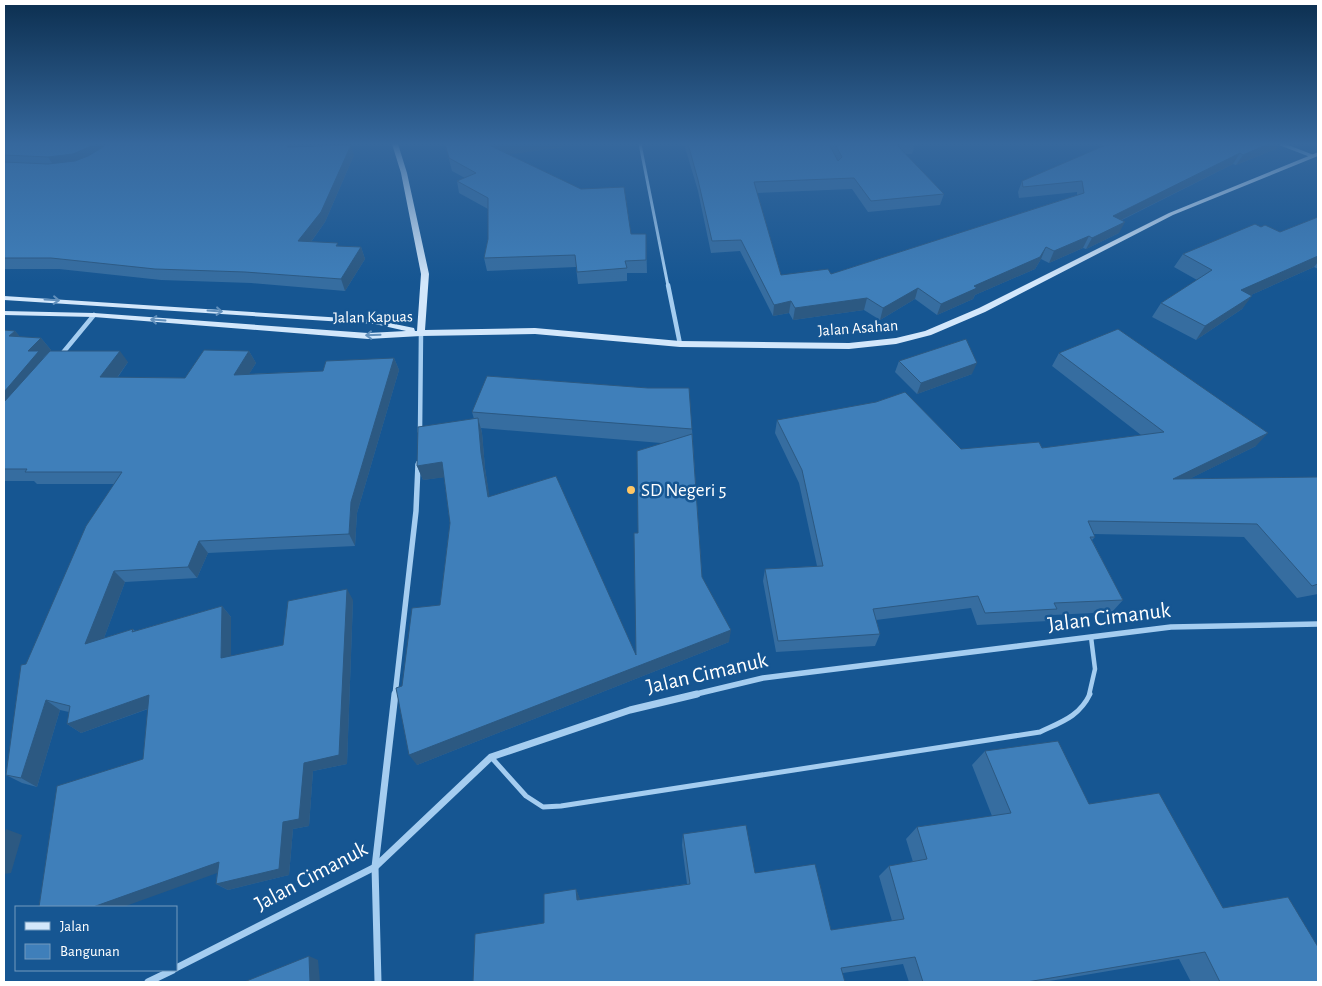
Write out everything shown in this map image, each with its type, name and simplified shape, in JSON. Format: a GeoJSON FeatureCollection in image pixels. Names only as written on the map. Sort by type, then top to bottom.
{"type":"FeatureCollection","features":[{"type":"Feature","properties":{"kind":"street"},"geometry":{"type":"LineString","coordinates":[[408,190],[425,274],[421,333],[420,436]]}},
{"type":"Feature","properties":{"kind":"street"},"geometry":{"type":"LineString","coordinates":[[649,190],[680,344]]}},
{"type":"Feature","properties":{"kind":"street","name":"Jalan Asahan"},"geometry":{"type":"LineString","coordinates":[[421,333],[535,332],[680,344],[849,346],[896,341],[928,333],[982,310],[1179,210],[1228,190]]}},
{"type":"Feature","properties":{"kind":"street","name":"Jalan Kapuas"},"geometry":{"type":"LineString","coordinates":[[4,298],[376,322],[421,333]]}},
{"type":"Feature","properties":{"kind":"street","name":"Jalan Kapuas"},"geometry":{"type":"LineString","coordinates":[[4,313],[94,316],[368,336],[421,333]]}},
{"type":"Feature","properties":{"kind":"street"},"geometry":{"type":"LineString","coordinates":[[58,358],[94,316]]}},
{"type":"Feature","properties":{"kind":"street"},"geometry":{"type":"LineString","coordinates":[[378,982],[375,867],[416,511],[419,455]]}},
{"type":"Feature","properties":{"kind":"street","name":"Jalan Cimanuk"},"geometry":{"type":"LineString","coordinates":[[178,967],[375,867],[491,757],[630,710],[763,678],[1171,627],[1318,624]]}},
{"type":"Feature","properties":{"kind":"street"},"geometry":{"type":"LineString","coordinates":[[148,982],[171,971]]}},
{"type":"Feature","properties":{"kind":"lane"},"geometry":{"type":"LineString","coordinates":[[491,757],[526,796],[543,807],[561,806],[1040,732],[1075,716],[1094,689],[1096,665],[1092,638]]}},
{"type":"Feature","properties":{"kind":"building"},"geometry":{"type":"Polygon","coordinates":[[[4,190],[331,190],[321,212],[298,241],[338,243],[336,246],[361,247],[341,279],[245,272],[155,269],[51,258],[4,258],[4,190]]]}},
{"type":"Feature","properties":{"kind":"building"},"geometry":{"type":"Polygon","coordinates":[[[473,190],[624,190],[631,234],[646,234],[646,260],[625,261],[627,268],[577,272],[575,255],[484,258],[488,239],[488,198],[473,190]]]}},
{"type":"Feature","properties":{"kind":"building"},"geometry":{"type":"Polygon","coordinates":[[[700,190],[756,190],[781,275],[828,269],[831,274],[1084,193],[1084,190],[1165,190],[1113,216],[1125,222],[1092,238],[1089,236],[1054,251],[1046,247],[1040,257],[974,286],[977,288],[941,304],[918,288],[883,308],[867,298],[795,308],[791,301],[774,305],[741,240],[712,241],[700,190]]]}},
{"type":"Feature","properties":{"kind":"building"},"geometry":{"type":"Polygon","coordinates":[[[863,190],[940,190],[944,194],[871,201],[863,190]]]}},
{"type":"Feature","properties":{"kind":"building"},"geometry":{"type":"Polygon","coordinates":[[[1318,217],[1318,256],[1241,290],[1252,296],[1205,326],[1161,303],[1212,270],[1183,254],[1255,224],[1261,227],[1265,225],[1280,232],[1318,217]]]}},
{"type":"Feature","properties":{"kind":"building"},"geometry":{"type":"Polygon","coordinates":[[[1118,329],[1268,433],[1173,479],[1318,477],[1318,584],[1312,586],[1257,524],[1088,521],[1095,537],[1090,537],[1123,600],[1054,603],[1057,609],[985,613],[978,596],[873,609],[880,634],[778,641],[765,569],[823,566],[802,470],[777,420],[876,402],[905,392],[961,449],[1039,442],[1042,448],[1164,432],[1059,353],[1118,329]]]}},
{"type":"Feature","properties":{"kind":"building"},"geometry":{"type":"Polygon","coordinates":[[[4,330],[15,331],[9,336],[41,338],[28,351],[39,351],[4,392],[4,330]]]}},
{"type":"Feature","properties":{"kind":"building"},"geometry":{"type":"Polygon","coordinates":[[[966,339],[977,363],[921,383],[899,361],[966,339]]]}},
{"type":"Feature","properties":{"kind":"building"},"geometry":{"type":"Polygon","coordinates":[[[204,350],[249,351],[234,375],[323,371],[326,361],[394,358],[351,502],[349,534],[199,541],[188,567],[114,571],[85,644],[133,629],[132,632],[222,606],[221,658],[283,645],[288,601],[347,589],[339,755],[304,763],[299,819],[283,822],[279,869],[216,884],[219,862],[96,906],[39,906],[57,786],[143,759],[149,695],[67,724],[70,706],[46,700],[21,778],[6,775],[21,665],[26,664],[86,526],[122,472],[25,472],[27,469],[4,469],[4,402],[50,351],[120,351],[100,377],[185,378],[204,350]]]}},
{"type":"Feature","properties":{"kind":"building"},"geometry":{"type":"Polygon","coordinates":[[[487,376],[648,388],[689,388],[692,429],[472,412],[487,376]]]}},
{"type":"Feature","properties":{"kind":"building"},"geometry":{"type":"Polygon","coordinates":[[[478,418],[488,497],[556,476],[636,655],[634,533],[638,533],[637,451],[692,434],[702,577],[731,630],[409,755],[396,688],[402,686],[412,608],[440,605],[450,523],[442,462],[417,466],[418,427],[478,418]]]}},
{"type":"Feature","properties":{"kind":"building"},"geometry":{"type":"Polygon","coordinates":[[[1058,741],[1089,804],[1159,793],[1223,908],[1288,897],[1318,947],[1318,982],[1220,982],[1205,952],[1027,982],[923,982],[915,957],[841,968],[845,982],[473,982],[475,934],[544,923],[544,894],[576,889],[577,900],[690,884],[683,834],[746,825],[755,873],[815,864],[831,930],[904,919],[889,866],[927,859],[917,827],[1011,813],[985,751],[1058,741]]]}},
{"type":"Feature","properties":{"kind":"building"},"geometry":{"type":"Polygon","coordinates":[[[309,956],[310,982],[244,982],[309,956]]]}},
{"type":"Feature","properties":{"kind":"place","name":"SD Negeri 5"},"geometry":{"type":"Point","coordinates":[631,490]}}]}
